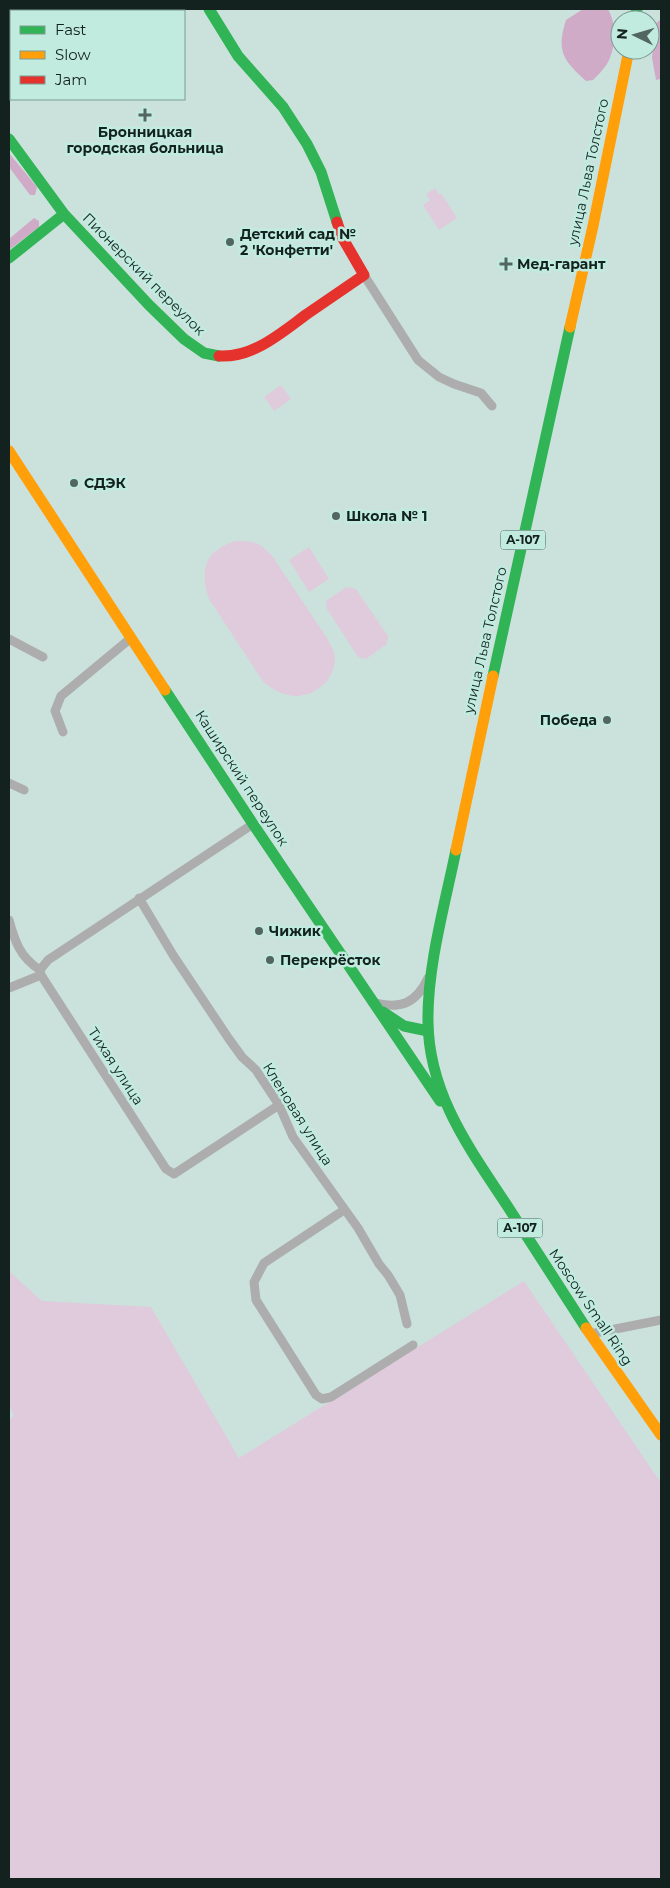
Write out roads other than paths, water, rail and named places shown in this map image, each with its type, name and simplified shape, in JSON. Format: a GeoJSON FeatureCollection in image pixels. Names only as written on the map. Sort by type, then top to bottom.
{"type":"FeatureCollection","features":[{"type":"Feature","properties":{"kind":"main road"},"geometry":{"type":"LineString","coordinates":[[209,9],[238,56],[283,107],[307,144],[321,172],[342,237],[364,275]]}},
{"type":"Feature","properties":{"kind":"main road","name":"улица Льва Толстого"},"geometry":{"type":"LineString","coordinates":[[453,1120],[436,1078],[428,1031],[428,1005],[432,971],[474,758],[593,226],[627,60]]}},
{"type":"Feature","properties":{"kind":"main road","name":"Пионерский переулок"},"geometry":{"type":"LineString","coordinates":[[9,139],[64,214],[149,305],[184,339],[197,349],[213,356],[238,355],[263,345],[364,275]]}},
{"type":"Feature","properties":{"kind":"main road"},"geometry":{"type":"LineString","coordinates":[[9,258],[64,214]]}},
{"type":"Feature","properties":{"kind":"main road","name":"Каширский переулок"},"geometry":{"type":"LineString","coordinates":[[9,451],[253,824],[453,1120]]}},
{"type":"Feature","properties":{"kind":"main road"},"geometry":{"type":"LineString","coordinates":[[372,1002],[383,1013],[404,1026],[428,1031]]}},
{"type":"Feature","properties":{"kind":"main road","name":"Moscow Small Ring"},"geometry":{"type":"LineString","coordinates":[[453,1120],[504,1203],[590,1334],[661,1434]]}},
{"type":"Feature","properties":{"kind":"street"},"geometry":{"type":"LineString","coordinates":[[364,275],[418,360],[439,377],[481,393],[492,406]]}},
{"type":"Feature","properties":{"kind":"street"},"geometry":{"type":"LineString","coordinates":[[63,732],[55,711],[61,696],[131,638]]}},
{"type":"Feature","properties":{"kind":"street"},"geometry":{"type":"LineString","coordinates":[[9,639],[43,657]]}},
{"type":"Feature","properties":{"kind":"street"},"geometry":{"type":"LineString","coordinates":[[9,783],[24,790]]}},
{"type":"Feature","properties":{"kind":"street"},"geometry":{"type":"LineString","coordinates":[[9,988],[41,972],[48,960],[253,824]]}},
{"type":"Feature","properties":{"kind":"street","name":"Кленовая улица"},"geometry":{"type":"LineString","coordinates":[[139,898],[173,955],[229,1039],[242,1057],[256,1070],[279,1105],[293,1137],[358,1228],[400,1295],[407,1324]]}},
{"type":"Feature","properties":{"kind":"street","name":"Тихая улица"},"geometry":{"type":"LineString","coordinates":[[9,920],[12,935],[17,946],[32,965],[41,972],[166,1169],[174,1174],[279,1105]]}},
{"type":"Feature","properties":{"kind":"street"},"geometry":{"type":"LineString","coordinates":[[372,1002],[390,1006],[410,1002],[418,994],[432,971]]}},
{"type":"Feature","properties":{"kind":"street"},"geometry":{"type":"LineString","coordinates":[[344,1210],[264,1263],[254,1282],[256,1300],[316,1395],[322,1399],[331,1397],[413,1345]]}},
{"type":"Feature","properties":{"kind":"street"},"geometry":{"type":"LineString","coordinates":[[590,1334],[661,1320]]}},
{"type":"Feature","properties":{"kind":"place","name":"Бронницкая городская больница"},"geometry":{"type":"Point","coordinates":[145,115]}},
{"type":"Feature","properties":{"kind":"place","name":"Детский сад № 2 'Конфетти'"},"geometry":{"type":"Point","coordinates":[230,242]}},
{"type":"Feature","properties":{"kind":"place","name":"Мед-гарант"},"geometry":{"type":"Point","coordinates":[506,264]}},
{"type":"Feature","properties":{"kind":"place","name":"СДЭК"},"geometry":{"type":"Point","coordinates":[74,483]}},
{"type":"Feature","properties":{"kind":"place","name":"Школа № 1"},"geometry":{"type":"Point","coordinates":[336,516]}},
{"type":"Feature","properties":{"kind":"place","name":"Победа"},"geometry":{"type":"Point","coordinates":[607,720]}},
{"type":"Feature","properties":{"kind":"place","name":"Чижик"},"geometry":{"type":"Point","coordinates":[259,931]}},
{"type":"Feature","properties":{"kind":"place","name":"Перекрёсток"},"geometry":{"type":"Point","coordinates":[270,960]}}]}
